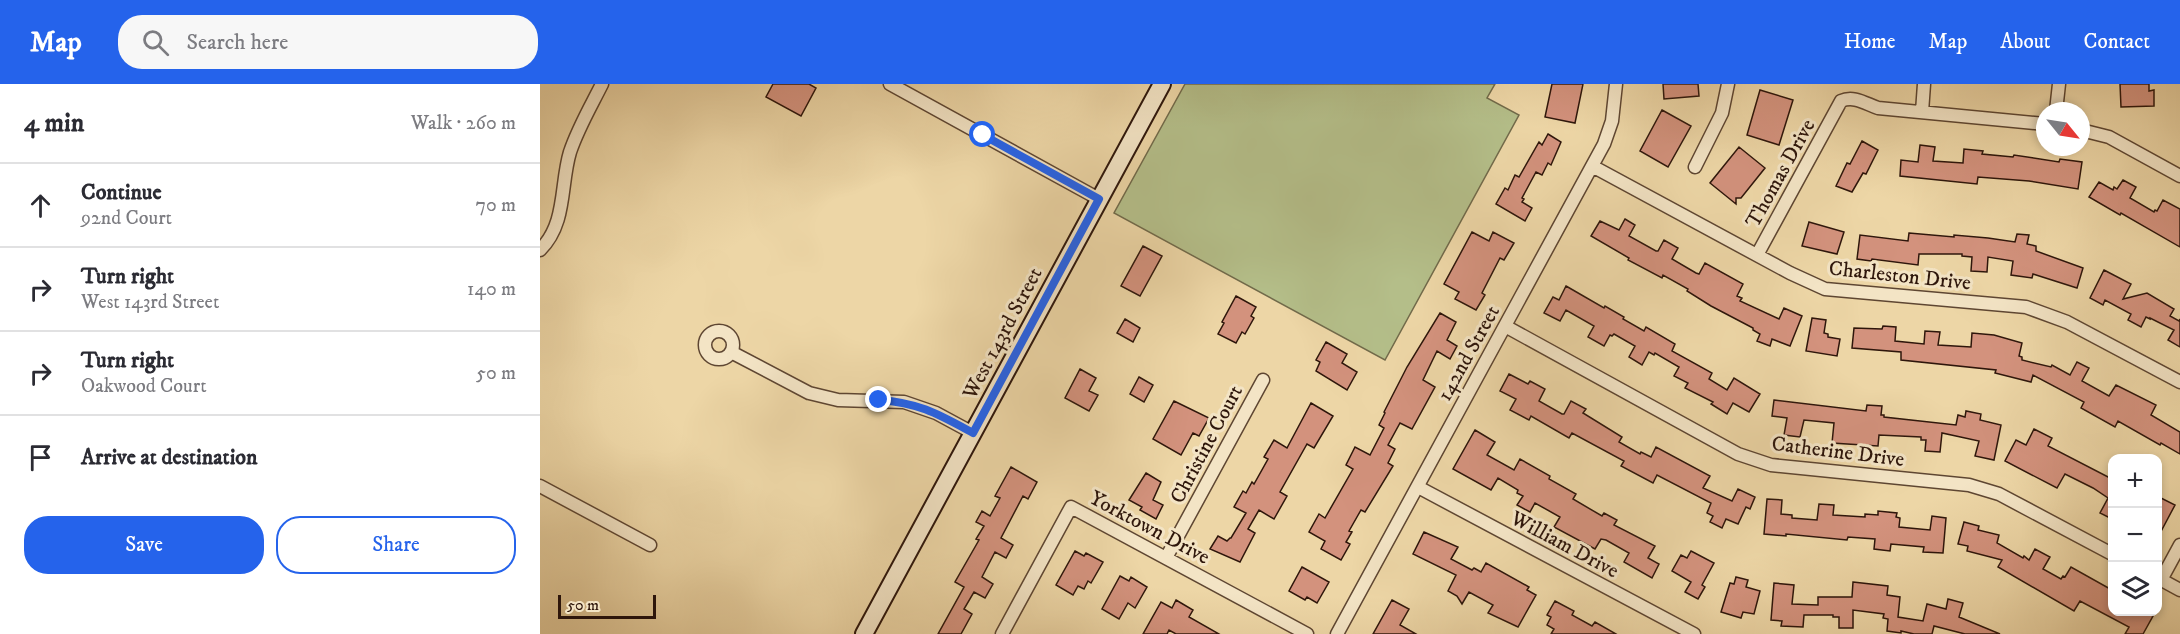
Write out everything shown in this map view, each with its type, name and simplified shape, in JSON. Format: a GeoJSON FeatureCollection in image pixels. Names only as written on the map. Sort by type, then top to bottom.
{"type":"FeatureCollection","features":[{"type":"Feature","properties":{"kind":"main road","name":"West 143rd Street"},"geometry":{"type":"LineString","coordinates":[[864,634],[1162,84]]}},
{"type":"Feature","properties":{"kind":"street"},"geometry":{"type":"LineString","coordinates":[[540,249],[550,238],[556,226],[563,199],[569,154],[581,124],[602,84]]}},
{"type":"Feature","properties":{"kind":"street"},"geometry":{"type":"LineString","coordinates":[[890,84],[1099,199]]}},
{"type":"Feature","properties":{"kind":"street","name":"142nd Street"},"geometry":{"type":"LineString","coordinates":[[1337,634],[1604,144],[1612,121],[1616,84]]}},
{"type":"Feature","properties":{"kind":"street"},"geometry":{"type":"LineString","coordinates":[[1695,168],[1722,113],[1728,84]]}},
{"type":"Feature","properties":{"kind":"street"},"geometry":{"type":"LineString","coordinates":[[1922,112],[1924,84]]}},
{"type":"Feature","properties":{"kind":"street"},"geometry":{"type":"LineString","coordinates":[[2057,102],[2059,84]]}},
{"type":"Feature","properties":{"kind":"street","name":"Thomas Drive"},"geometry":{"type":"LineString","coordinates":[[1757,255],[1841,101],[1845,99],[1855,99],[1878,108],[2036,123]]}},
{"type":"Feature","properties":{"kind":"street"},"geometry":{"type":"LineString","coordinates":[[2090,132],[2109,137],[2180,176]]}},
{"type":"Feature","properties":{"kind":"street","name":"Charleston Drive"},"geometry":{"type":"LineString","coordinates":[[1592,166],[1825,289],[2026,308],[2067,322],[2180,382]]}},
{"type":"Feature","properties":{"kind":"street","name":"Catherine Drive"},"geometry":{"type":"LineString","coordinates":[[1505,326],[1738,454],[1771,465],[1969,485],[1999,494],[2108,552]]}},
{"type":"Feature","properties":{"kind":"street"},"geometry":{"type":"LineString","coordinates":[[731,352],[809,393],[838,400],[904,402],[936,413],[973,433]]}},
{"type":"Feature","properties":{"kind":"street","name":"Christine Court"},"geometry":{"type":"LineString","coordinates":[[1166,558],[1263,381]]}},
{"type":"Feature","properties":{"kind":"street"},"geometry":{"type":"LineString","coordinates":[[540,486],[650,545]]}},
{"type":"Feature","properties":{"kind":"street","name":"William Drive"},"geometry":{"type":"LineString","coordinates":[[1418,487],[1694,634]]}},
{"type":"Feature","properties":{"kind":"street","name":"Yorktown Drive"},"geometry":{"type":"LineString","coordinates":[[1002,634],[1071,507],[1307,634]]}},
{"type":"Feature","properties":{"kind":"street"},"geometry":{"type":"LineString","coordinates":[[2162,574],[2180,545]]}},
{"type":"Feature","properties":{"kind":"street"},"geometry":{"type":"LineString","coordinates":[[2162,581],[2180,590]]}},
{"type":"Feature","properties":{"kind":"green space"},"geometry":{"type":"Polygon","coordinates":[[[1185,84],[1495,84],[1487,98],[1519,115],[1385,360],[1114,213],[1185,84]]]}},
{"type":"Feature","properties":{"kind":"building"},"geometry":{"type":"Polygon","coordinates":[[[773,84],[809,84],[816,88],[801,116],[766,97],[773,84]]]}},
{"type":"Feature","properties":{"kind":"building"},"geometry":{"type":"Polygon","coordinates":[[[1552,84],[1583,84],[1575,123],[1545,117],[1552,84]]]}},
{"type":"Feature","properties":{"kind":"building"},"geometry":{"type":"Polygon","coordinates":[[[1663,84],[1698,84],[1699,96],[1664,99],[1663,84]]]}},
{"type":"Feature","properties":{"kind":"building"},"geometry":{"type":"Polygon","coordinates":[[[2120,84],[2149,84],[2149,91],[2154,90],[2154,106],[2121,107],[2120,84]]]}},
{"type":"Feature","properties":{"kind":"building"},"geometry":{"type":"Polygon","coordinates":[[[1760,90],[1793,100],[1779,145],[1747,135],[1760,90]]]}},
{"type":"Feature","properties":{"kind":"building"},"geometry":{"type":"Polygon","coordinates":[[[1662,110],[1691,126],[1668,167],[1640,151],[1662,110]]]}},
{"type":"Feature","properties":{"kind":"building"},"geometry":{"type":"Polygon","coordinates":[[[1548,134],[1561,142],[1551,165],[1548,163],[1542,175],[1536,172],[1522,198],[1524,199],[1522,202],[1532,208],[1525,221],[1496,204],[1505,188],[1508,190],[1515,175],[1519,177],[1539,142],[1542,145],[1548,134]]]}},
{"type":"Feature","properties":{"kind":"building"},"geometry":{"type":"Polygon","coordinates":[[[1862,141],[1878,150],[1866,174],[1863,173],[1852,192],[1836,186],[1847,163],[1850,164],[1862,141]]]}},
{"type":"Feature","properties":{"kind":"building"},"geometry":{"type":"Polygon","coordinates":[[[1920,145],[1935,147],[1933,161],[1963,163],[1964,149],[1983,151],[1982,154],[2013,157],[2014,155],[2059,162],[2060,159],[2082,162],[2078,189],[2029,181],[1978,177],[1977,184],[1900,176],[1901,160],[1918,162],[1920,145]]]}},
{"type":"Feature","properties":{"kind":"building"},"geometry":{"type":"Polygon","coordinates":[[[1739,147],[1765,168],[1741,198],[1736,198],[1736,204],[1710,183],[1739,147]]]}},
{"type":"Feature","properties":{"kind":"building"},"geometry":{"type":"Polygon","coordinates":[[[2123,180],[2136,187],[2130,198],[2154,212],[2163,200],[2180,209],[2180,247],[2089,197],[2099,182],[2113,190],[2114,187],[2117,189],[2123,180]]]}},
{"type":"Feature","properties":{"kind":"building"},"geometry":{"type":"Polygon","coordinates":[[[1625,219],[1635,225],[1629,236],[1656,251],[1664,240],[1678,248],[1672,259],[1696,273],[1699,274],[1705,263],[1743,284],[1737,296],[1742,298],[1740,301],[1779,319],[1784,308],[1802,316],[1790,346],[1772,339],[1770,346],[1757,341],[1760,334],[1753,328],[1711,306],[1687,291],[1688,289],[1663,275],[1662,278],[1628,260],[1629,258],[1591,236],[1600,221],[1619,230],[1625,219]]]}},
{"type":"Feature","properties":{"kind":"building"},"geometry":{"type":"Polygon","coordinates":[[[1809,222],[1844,232],[1837,254],[1802,246],[1809,222]]]}},
{"type":"Feature","properties":{"kind":"building"},"geometry":{"type":"Polygon","coordinates":[[[1472,232],[1489,241],[1493,232],[1514,243],[1504,260],[1500,258],[1482,293],[1485,295],[1476,310],[1455,299],[1459,292],[1444,284],[1472,232]]]}},
{"type":"Feature","properties":{"kind":"building"},"geometry":{"type":"Polygon","coordinates":[[[1909,233],[1954,237],[1954,235],[2015,242],[2017,234],[2029,235],[2027,244],[2036,246],[2036,251],[2083,268],[2077,288],[2033,274],[2032,278],[2011,275],[2013,261],[1988,257],[1987,272],[1971,271],[1972,257],[1962,256],[1962,254],[1919,254],[1918,265],[1857,259],[1860,235],[1908,241],[1909,233]]]}},
{"type":"Feature","properties":{"kind":"building"},"geometry":{"type":"Polygon","coordinates":[[[1143,246],[1162,256],[1140,296],[1121,286],[1143,246]]]}},
{"type":"Feature","properties":{"kind":"building"},"geometry":{"type":"Polygon","coordinates":[[[2104,270],[2131,284],[2123,299],[2147,293],[2174,309],[2170,316],[2179,321],[2180,319],[2180,347],[2168,340],[2174,330],[2146,317],[2141,327],[2128,320],[2131,314],[2105,300],[2103,305],[2090,298],[2104,270]]]}},
{"type":"Feature","properties":{"kind":"building"},"geometry":{"type":"Polygon","coordinates":[[[1566,286],[1604,308],[1605,306],[1644,331],[1646,327],[1675,344],[1672,351],[1712,373],[1709,379],[1727,390],[1734,378],[1760,394],[1749,412],[1733,403],[1727,414],[1711,404],[1713,402],[1685,388],[1688,383],[1674,376],[1679,367],[1655,353],[1654,355],[1649,352],[1642,365],[1629,357],[1635,346],[1614,334],[1610,335],[1604,346],[1588,337],[1594,326],[1566,310],[1560,321],[1544,313],[1553,297],[1559,300],[1566,286]]]}},
{"type":"Feature","properties":{"kind":"building"},"geometry":{"type":"Polygon","coordinates":[[[1236,296],[1256,307],[1251,316],[1254,318],[1245,334],[1242,332],[1236,343],[1218,334],[1236,296]]]}},
{"type":"Feature","properties":{"kind":"building"},"geometry":{"type":"Polygon","coordinates":[[[1440,313],[1456,322],[1447,340],[1457,346],[1450,359],[1437,351],[1423,380],[1435,387],[1412,429],[1400,423],[1388,445],[1395,449],[1388,463],[1393,466],[1365,512],[1361,510],[1349,531],[1352,532],[1346,542],[1350,544],[1341,560],[1321,549],[1325,541],[1309,532],[1319,514],[1325,518],[1353,469],[1346,465],[1355,447],[1370,455],[1384,428],[1379,425],[1384,412],[1407,367],[1440,313]]]}},
{"type":"Feature","properties":{"kind":"building"},"geometry":{"type":"Polygon","coordinates":[[[1812,318],[1826,320],[1824,333],[1828,334],[1828,337],[1840,339],[1837,356],[1806,351],[1812,318]]]}},
{"type":"Feature","properties":{"kind":"building"},"geometry":{"type":"Polygon","coordinates":[[[1125,319],[1140,328],[1133,342],[1117,333],[1125,319]]]}},
{"type":"Feature","properties":{"kind":"building"},"geometry":{"type":"Polygon","coordinates":[[[1883,326],[1896,327],[1895,341],[1924,344],[1925,331],[1940,332],[1938,345],[1971,347],[1972,333],[1994,335],[2022,343],[2019,356],[2022,360],[2051,367],[2052,365],[2070,375],[2077,362],[2089,368],[2082,381],[2109,396],[2116,385],[2156,405],[2151,415],[2180,432],[2180,454],[2118,421],[2115,427],[2081,408],[2084,402],[2033,375],[2031,382],[1995,373],[1996,370],[1901,360],[1901,352],[1852,348],[1854,328],[1882,329],[1883,326]]]}},
{"type":"Feature","properties":{"kind":"building"},"geometry":{"type":"Polygon","coordinates":[[[1326,342],[1347,354],[1342,363],[1357,372],[1347,390],[1316,371],[1320,362],[1316,360],[1326,342]]]}},
{"type":"Feature","properties":{"kind":"building"},"geometry":{"type":"Polygon","coordinates":[[[1080,369],[1096,378],[1089,391],[1098,395],[1089,411],[1065,398],[1080,369]]]}},
{"type":"Feature","properties":{"kind":"building"},"geometry":{"type":"Polygon","coordinates":[[[1509,374],[1528,384],[1530,381],[1545,389],[1539,401],[1562,414],[1571,401],[1586,409],[1583,413],[1622,437],[1619,442],[1640,454],[1641,452],[1651,457],[1656,447],[1710,476],[1703,488],[1732,501],[1738,489],[1755,497],[1750,509],[1746,507],[1738,524],[1726,519],[1722,528],[1710,522],[1713,516],[1707,513],[1711,503],[1657,475],[1653,483],[1621,466],[1624,461],[1572,433],[1569,438],[1531,416],[1529,420],[1510,410],[1516,399],[1500,391],[1509,374]]]}},
{"type":"Feature","properties":{"kind":"building"},"geometry":{"type":"Polygon","coordinates":[[[1139,377],[1153,385],[1144,402],[1130,394],[1139,377]]]}},
{"type":"Feature","properties":{"kind":"building"},"geometry":{"type":"Polygon","coordinates":[[[1774,400],[1866,411],[1867,405],[1882,406],[1881,415],[1884,417],[1956,425],[1958,415],[1965,417],[1966,411],[1981,414],[1980,420],[2001,425],[1994,460],[1975,456],[1979,441],[1942,433],[1940,452],[1925,451],[1926,440],[1921,440],[1921,437],[1879,435],[1878,446],[1832,443],[1834,423],[1804,420],[1800,437],[1784,435],[1787,418],[1772,416],[1774,400]]]}},
{"type":"Feature","properties":{"kind":"building"},"geometry":{"type":"Polygon","coordinates":[[[1174,401],[1209,418],[1199,436],[1193,433],[1181,455],[1153,439],[1174,401]]]}},
{"type":"Feature","properties":{"kind":"building"},"geometry":{"type":"Polygon","coordinates":[[[1311,403],[1333,416],[1314,448],[1307,444],[1280,492],[1287,496],[1274,519],[1259,510],[1248,529],[1255,533],[1240,562],[1210,549],[1218,536],[1227,541],[1231,538],[1246,513],[1234,507],[1243,491],[1246,493],[1252,482],[1254,484],[1268,459],[1264,457],[1274,440],[1287,448],[1311,403]]]}},
{"type":"Feature","properties":{"kind":"building"},"geometry":{"type":"Polygon","coordinates":[[[2034,429],[2052,438],[2048,446],[2108,477],[2108,498],[2065,474],[2057,488],[2005,461],[2016,440],[2026,445],[2034,429]]]}},
{"type":"Feature","properties":{"kind":"building"},"geometry":{"type":"Polygon","coordinates":[[[1475,430],[1495,442],[1487,455],[1514,470],[1520,459],[1576,494],[1573,499],[1602,516],[1604,513],[1617,520],[1614,525],[1655,546],[1648,558],[1659,564],[1652,578],[1624,562],[1629,553],[1606,540],[1601,539],[1595,549],[1554,527],[1560,517],[1535,503],[1530,512],[1517,505],[1523,496],[1517,493],[1518,490],[1498,478],[1491,490],[1453,469],[1475,430]]]}},
{"type":"Feature","properties":{"kind":"building"},"geometry":{"type":"Polygon","coordinates":[[[1011,467],[1037,482],[1028,499],[1023,496],[1001,538],[1013,545],[1006,558],[995,552],[982,577],[993,584],[985,598],[974,592],[964,609],[972,614],[961,634],[938,634],[964,587],[955,582],[979,540],[976,539],[984,526],[976,522],[982,511],[990,516],[1000,498],[995,496],[1011,467]]]}},
{"type":"Feature","properties":{"kind":"building"},"geometry":{"type":"Polygon","coordinates":[[[1146,473],[1161,482],[1153,500],[1163,505],[1156,519],[1140,510],[1142,507],[1129,500],[1146,473]]]}},
{"type":"Feature","properties":{"kind":"building"},"geometry":{"type":"Polygon","coordinates":[[[2108,498],[2108,517],[2100,513],[2108,498]]]}},
{"type":"Feature","properties":{"kind":"building"},"geometry":{"type":"Polygon","coordinates":[[[2162,498],[2175,505],[2162,530],[2162,498]]]}},
{"type":"Feature","properties":{"kind":"building"},"geometry":{"type":"Polygon","coordinates":[[[1767,499],[1782,500],[1781,514],[1792,515],[1792,518],[1817,520],[1819,504],[1834,505],[1833,515],[1865,517],[1865,514],[1878,515],[1878,511],[1897,513],[1896,517],[1900,518],[1899,527],[1930,530],[1932,516],[1946,518],[1943,553],[1923,552],[1924,547],[1891,544],[1890,551],[1874,549],[1875,539],[1848,537],[1847,540],[1764,534],[1767,499]]]}},
{"type":"Feature","properties":{"kind":"building"},"geometry":{"type":"Polygon","coordinates":[[[1964,522],[1979,526],[1978,530],[1999,535],[1997,543],[2023,558],[2024,556],[2029,560],[2035,549],[2050,557],[2043,569],[2061,579],[2071,567],[2108,588],[2108,616],[2080,601],[2074,611],[1998,567],[2002,560],[1967,551],[1968,546],[1958,544],[1964,522]]]}},
{"type":"Feature","properties":{"kind":"building"},"geometry":{"type":"Polygon","coordinates":[[[1424,532],[1458,547],[1451,559],[1472,570],[1474,568],[1481,572],[1486,563],[1529,587],[1527,590],[1536,595],[1518,627],[1488,613],[1493,605],[1469,592],[1462,604],[1457,596],[1448,591],[1456,575],[1413,554],[1424,532]]]}},
{"type":"Feature","properties":{"kind":"building"},"geometry":{"type":"Polygon","coordinates":[[[1075,551],[1084,556],[1086,553],[1103,562],[1091,583],[1088,581],[1084,589],[1078,586],[1073,595],[1056,585],[1075,551]]]}},
{"type":"Feature","properties":{"kind":"building"},"geometry":{"type":"Polygon","coordinates":[[[1691,551],[1714,563],[1702,585],[1705,587],[1698,599],[1685,592],[1691,582],[1672,571],[1681,555],[1687,558],[1691,551]]]}},
{"type":"Feature","properties":{"kind":"building"},"geometry":{"type":"Polygon","coordinates":[[[1302,567],[1329,582],[1317,603],[1307,597],[1305,600],[1289,591],[1302,567]]]}},
{"type":"Feature","properties":{"kind":"building"},"geometry":{"type":"Polygon","coordinates":[[[1120,576],[1129,581],[1131,577],[1147,587],[1135,608],[1128,603],[1119,619],[1102,609],[1120,576]]]}},
{"type":"Feature","properties":{"kind":"building"},"geometry":{"type":"Polygon","coordinates":[[[1736,577],[1748,580],[1746,587],[1760,591],[1754,614],[1743,612],[1741,618],[1721,612],[1730,583],[1734,584],[1736,577]]]}},
{"type":"Feature","properties":{"kind":"building"},"geometry":{"type":"Polygon","coordinates":[[[1853,582],[1888,586],[1887,595],[1900,597],[1898,617],[1923,621],[1927,604],[1946,609],[1948,599],[1963,603],[1959,617],[2000,634],[1965,634],[1934,626],[1932,634],[1887,631],[1888,619],[1883,618],[1884,614],[1853,610],[1853,628],[1839,628],[1839,617],[1833,617],[1833,615],[1804,615],[1803,627],[1781,626],[1782,621],[1771,620],[1774,583],[1794,585],[1792,604],[1818,605],[1818,597],[1852,597],[1853,582]]]}},
{"type":"Feature","properties":{"kind":"building"},"geometry":{"type":"Polygon","coordinates":[[[1176,600],[1193,610],[1189,617],[1219,634],[1176,634],[1169,630],[1167,634],[1143,634],[1161,602],[1172,608],[1176,600]]]}},
{"type":"Feature","properties":{"kind":"building"},"geometry":{"type":"Polygon","coordinates":[[[1392,600],[1409,609],[1400,625],[1416,634],[1373,634],[1392,600]]]}},
{"type":"Feature","properties":{"kind":"building"},"geometry":{"type":"Polygon","coordinates":[[[1555,601],[1574,611],[1572,615],[1592,626],[1595,622],[1616,634],[1551,634],[1554,629],[1547,625],[1551,617],[1547,615],[1555,601]]]}},
{"type":"Feature","properties":{"kind":"building"},"geometry":{"type":"Polygon","coordinates":[[[2108,616],[2153,616],[2143,634],[2125,634],[2129,627],[2108,616]]]}},
{"type":"Feature","properties":{"kind":"route"},"geometry":{"type":"LineString","coordinates":[[879,400],[920,406],[973,433],[1099,199],[983,135]]}}]}
